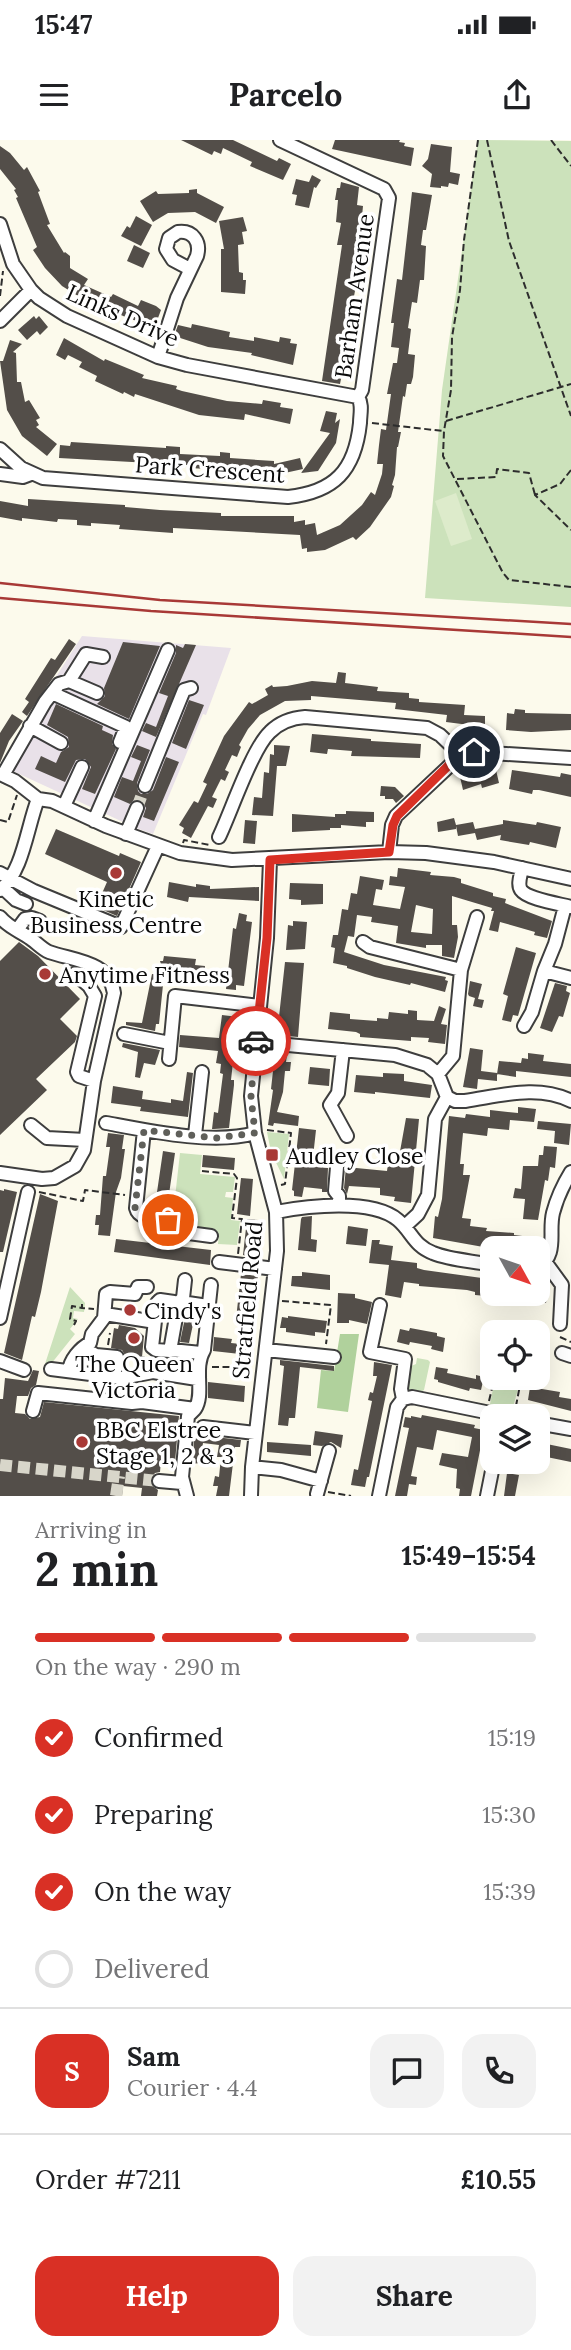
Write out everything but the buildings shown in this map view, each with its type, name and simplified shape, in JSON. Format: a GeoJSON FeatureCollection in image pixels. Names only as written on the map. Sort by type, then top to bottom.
{"type":"FeatureCollection","features":[{"type":"Feature","properties":{"kind":"street","name":"Barham Avenue"},"geometry":{"type":"LineString","coordinates":[[280,140],[387,192],[389,201],[366,364],[362,390],[358,397]]}},
{"type":"Feature","properties":{"kind":"street","name":"Links Drive"},"geometry":{"type":"LineString","coordinates":[[0,224],[13,264],[31,290],[68,316],[158,357],[187,365],[358,397]]}},
{"type":"Feature","properties":{"kind":"street"},"geometry":{"type":"LineString","coordinates":[[158,357],[177,298],[190,269]]}},
{"type":"Feature","properties":{"kind":"street"},"geometry":{"type":"LineString","coordinates":[[0,321],[31,290]]}},
{"type":"Feature","properties":{"kind":"street","name":"Park Crescent"},"geometry":{"type":"LineString","coordinates":[[0,449],[21,468],[43,478],[300,496],[321,491],[341,474],[355,449],[360,421],[361,403],[358,397]]}},
{"type":"Feature","properties":{"kind":"street","name":"Park Crescent"},"geometry":{"type":"LineString","coordinates":[[0,474],[23,477],[31,474]]}},
{"type":"Feature","properties":{"kind":"street"},"geometry":{"type":"LineString","coordinates":[[91,819],[168,650]]}},
{"type":"Feature","properties":{"kind":"street"},"geometry":{"type":"LineString","coordinates":[[69,681],[86,654],[103,657]]}},
{"type":"Feature","properties":{"kind":"street"},"geometry":{"type":"LineString","coordinates":[[97,693],[69,681],[59,684],[1,775],[15,781],[38,799],[52,801],[159,846],[208,859],[270,860],[389,852],[446,855],[522,867],[571,879]]}},
{"type":"Feature","properties":{"kind":"street"},"geometry":{"type":"LineString","coordinates":[[145,786],[184,690],[191,688]]}},
{"type":"Feature","properties":{"kind":"street"},"geometry":{"type":"LineString","coordinates":[[51,693],[126,727],[91,819]]}},
{"type":"Feature","properties":{"kind":"street"},"geometry":{"type":"LineString","coordinates":[[219,837],[259,746],[270,731],[287,720],[305,717],[426,728],[440,735],[461,755]]}},
{"type":"Feature","properties":{"kind":"street"},"geometry":{"type":"LineString","coordinates":[[30,726],[61,743]]}},
{"type":"Feature","properties":{"kind":"street"},"geometry":{"type":"LineString","coordinates":[[389,852],[397,816],[461,755],[474,752],[571,758]]}},
{"type":"Feature","properties":{"kind":"street"},"geometry":{"type":"LineString","coordinates":[[64,806],[82,767]]}},
{"type":"Feature","properties":{"kind":"street"},"geometry":{"type":"LineString","coordinates":[[4,882],[18,864],[38,799]]}},
{"type":"Feature","properties":{"kind":"street"},"geometry":{"type":"LineString","coordinates":[[126,834],[136,808]]}},
{"type":"Feature","properties":{"kind":"street"},"geometry":{"type":"LineString","coordinates":[[4,882],[34,891],[121,927],[159,846]]}},
{"type":"Feature","properties":{"kind":"street","name":"Stratfield Road"},"geometry":{"type":"LineString","coordinates":[[251,1496],[255,1433],[275,1269],[276,1212],[255,1131],[251,1096],[270,899],[270,860]]}},
{"type":"Feature","properties":{"kind":"street"},"geometry":{"type":"LineString","coordinates":[[522,867],[519,883],[527,896],[568,906],[532,1012],[524,1026]]}},
{"type":"Feature","properties":{"kind":"street"},"geometry":{"type":"LineString","coordinates":[[4,882],[16,900],[26,904]]}},
{"type":"Feature","properties":{"kind":"street"},"geometry":{"type":"LineString","coordinates":[[0,917],[7,925],[47,951],[94,966],[109,978],[114,993],[94,1082],[84,1150],[75,1166],[54,1178],[42,1179],[0,1173]]}},
{"type":"Feature","properties":{"kind":"street"},"geometry":{"type":"LineString","coordinates":[[438,1074],[453,1056],[461,970],[477,917]]}},
{"type":"Feature","properties":{"kind":"street"},"geometry":{"type":"LineString","coordinates":[[17,930],[24,919],[40,921]]}},
{"type":"Feature","properties":{"kind":"street"},"geometry":{"type":"LineString","coordinates":[[362,942],[370,947],[461,970]]}},
{"type":"Feature","properties":{"kind":"street"},"geometry":{"type":"LineString","coordinates":[[544,971],[571,978]]}},
{"type":"Feature","properties":{"kind":"street"},"geometry":{"type":"LineString","coordinates":[[75,974],[89,986],[94,996],[77,1072],[79,1076],[94,1082]]}},
{"type":"Feature","properties":{"kind":"street"},"geometry":{"type":"LineString","coordinates":[[169,1059],[176,996],[260,1006]]}},
{"type":"Feature","properties":{"kind":"street"},"geometry":{"type":"LineString","coordinates":[[124,1034],[170,1043]]}},
{"type":"Feature","properties":{"kind":"street"},"geometry":{"type":"LineString","coordinates":[[256,1042],[395,1055],[427,1065],[438,1074],[447,1097],[455,1101],[540,1091],[571,1101]]}},
{"type":"Feature","properties":{"kind":"street"},"geometry":{"type":"LineString","coordinates":[[343,1050],[338,1093],[330,1105],[347,1136]]}},
{"type":"Feature","properties":{"kind":"street"},"geometry":{"type":"LineString","coordinates":[[195,1135],[202,1072]]}},
{"type":"Feature","properties":{"kind":"street"},"geometry":{"type":"LineString","coordinates":[[405,1226],[418,1214],[428,1195],[435,1119],[447,1097]]}},
{"type":"Feature","properties":{"kind":"street"},"geometry":{"type":"LineString","coordinates":[[106,1123],[144,1130],[224,1138],[255,1131]]}},
{"type":"Feature","properties":{"kind":"street"},"geometry":{"type":"LineString","coordinates":[[31,1125],[47,1138],[85,1140]]}},
{"type":"Feature","properties":{"kind":"street"},"geometry":{"type":"LineString","coordinates":[[144,1130],[137,1213],[168,1220],[166,1230],[211,1236]]}},
{"type":"Feature","properties":{"kind":"street"},"geometry":{"type":"LineString","coordinates":[[337,1167],[335,1191],[340,1205]]}},
{"type":"Feature","properties":{"kind":"street"},"geometry":{"type":"LineString","coordinates":[[550,1252],[552,1217],[571,1172]]}},
{"type":"Feature","properties":{"kind":"street"},"geometry":{"type":"LineString","coordinates":[[0,1318],[28,1192]]}},
{"type":"Feature","properties":{"kind":"street"},"geometry":{"type":"LineString","coordinates":[[276,1212],[320,1205],[340,1205],[387,1212],[405,1226],[418,1245],[434,1254],[480,1263]]}},
{"type":"Feature","properties":{"kind":"street"},"geometry":{"type":"LineString","coordinates":[[219,1262],[275,1269]]}},
{"type":"Feature","properties":{"kind":"street"},"geometry":{"type":"LineString","coordinates":[[550,1274],[562,1285],[560,1324]]}},
{"type":"Feature","properties":{"kind":"street"},"geometry":{"type":"LineString","coordinates":[[171,1350],[179,1303],[184,1298],[185,1280]]}},
{"type":"Feature","properties":{"kind":"street"},"geometry":{"type":"LineString","coordinates":[[187,1496],[182,1483],[188,1416],[199,1401],[197,1379],[201,1353],[204,1350],[211,1285]]}},
{"type":"Feature","properties":{"kind":"street"},"geometry":{"type":"LineString","coordinates":[[69,1371],[71,1361],[90,1343],[92,1334],[100,1326],[108,1292],[135,1294],[138,1287],[146,1287]]}},
{"type":"Feature","properties":{"kind":"street"},"geometry":{"type":"LineString","coordinates":[[201,1353],[154,1349],[155,1319],[159,1301],[208,1306]]}},
{"type":"Feature","properties":{"kind":"street"},"geometry":{"type":"LineString","coordinates":[[380,1305],[370,1352],[405,1359],[401,1389],[403,1399]]}},
{"type":"Feature","properties":{"kind":"street"},"geometry":{"type":"LineString","coordinates":[[104,1312],[149,1321],[155,1319]]}},
{"type":"Feature","properties":{"kind":"street"},"geometry":{"type":"LineString","coordinates":[[83,1348],[96,1355],[117,1357],[119,1374]]}},
{"type":"Feature","properties":{"kind":"street"},"geometry":{"type":"LineString","coordinates":[[266,1350],[329,1356]]}},
{"type":"Feature","properties":{"kind":"street"},"geometry":{"type":"LineString","coordinates":[[0,1361],[24,1370]]}},
{"type":"Feature","properties":{"kind":"street"},"geometry":{"type":"LineString","coordinates":[[51,1369],[119,1374],[153,1372],[197,1379]]}},
{"type":"Feature","properties":{"kind":"street"},"geometry":{"type":"LineString","coordinates":[[33,1411],[38,1393],[195,1409]]}},
{"type":"Feature","properties":{"kind":"street"},"geometry":{"type":"LineString","coordinates":[[379,1496],[397,1407],[403,1399],[412,1397],[480,1411]]}},
{"type":"Feature","properties":{"kind":"street"},"geometry":{"type":"LineString","coordinates":[[550,1425],[571,1429]]}},
{"type":"Feature","properties":{"kind":"street"},"geometry":{"type":"LineString","coordinates":[[203,1427],[255,1433]]}},
{"type":"Feature","properties":{"kind":"street"},"geometry":{"type":"LineString","coordinates":[[252,1467],[281,1470],[319,1488],[329,1451]]}},
{"type":"Feature","properties":{"kind":"street"},"geometry":{"type":"LineString","coordinates":[[487,1496],[491,1474]]}},
{"type":"Feature","properties":{"kind":"street"},"geometry":{"type":"LineString","coordinates":[[159,1481],[182,1483]]}},
{"type":"Feature","properties":{"kind":"path"},"geometry":{"type":"LineString","coordinates":[[478,140],[452,337],[451,390],[443,456],[509,580],[571,587]]}},
{"type":"Feature","properties":{"kind":"path"},"geometry":{"type":"LineString","coordinates":[[488,140],[509,241],[571,416]]}},
{"type":"Feature","properties":{"kind":"path"},"geometry":{"type":"LineString","coordinates":[[551,140],[571,166]]}},
{"type":"Feature","properties":{"kind":"path"},"geometry":{"type":"LineString","coordinates":[[0,296],[3,269]]}},
{"type":"Feature","properties":{"kind":"path"},"geometry":{"type":"LineString","coordinates":[[446,421],[571,384]]}},
{"type":"Feature","properties":{"kind":"path"},"geometry":{"type":"LineString","coordinates":[[360,421],[444,431]]}},
{"type":"Feature","properties":{"kind":"path"},"geometry":{"type":"LineString","coordinates":[[456,479],[496,477],[497,469],[528,473],[536,495],[571,530]]}},
{"type":"Feature","properties":{"kind":"path"},"geometry":{"type":"LineString","coordinates":[[536,495],[560,484],[571,470]]}},
{"type":"Feature","properties":{"kind":"path"},"geometry":{"type":"LineString","coordinates":[[0,820],[8,822],[18,794]]}},
{"type":"Feature","properties":{"kind":"path"},"geometry":{"type":"LineString","coordinates":[[3,826],[4,821]]}},
{"type":"Feature","properties":{"kind":"path"},"geometry":{"type":"LineString","coordinates":[[255,1131],[291,1133],[285,1184],[270,1189]]}},
{"type":"Feature","properties":{"kind":"path"},"geometry":{"type":"LineString","coordinates":[[202,1171],[234,1174],[237,1178],[232,1218],[242,1219],[237,1264]]}},
{"type":"Feature","properties":{"kind":"path"},"geometry":{"type":"LineString","coordinates":[[28,1192],[83,1201],[85,1191],[137,1197]]}},
{"type":"Feature","properties":{"kind":"path"},"geometry":{"type":"LineString","coordinates":[[272,1300],[331,1305],[329,1356]]}},
{"type":"Feature","properties":{"kind":"path"},"geometry":{"type":"LineString","coordinates":[[74,1325],[76,1321],[70,1319],[72,1306],[104,1312]]}},
{"type":"Feature","properties":{"kind":"path"},"geometry":{"type":"LineString","coordinates":[[117,1357],[151,1359],[154,1349]]}},
{"type":"Feature","properties":{"kind":"path"},"geometry":{"type":"LineString","coordinates":[[211,1367],[263,1368]]}},
{"type":"Feature","properties":{"kind":"path"},"geometry":{"type":"LineString","coordinates":[[489,1404],[494,1380],[520,1385],[516,1404]]}},
{"type":"Feature","properties":{"kind":"path"},"geometry":{"type":"LineString","coordinates":[[319,1488],[351,1496]]}},
{"type":"Feature","properties":{"kind":"shaded area"},"geometry":{"type":"Polygon","coordinates":[[[82,636],[231,648],[206,715],[203,714],[153,834],[2,766],[82,636]]]}},
{"type":"Feature","properties":{"kind":"green space"},"geometry":{"type":"Polygon","coordinates":[[[478,140],[571,141],[571,607],[425,598],[442,390],[478,140]]]}},
{"type":"Feature","properties":{"kind":"green space"},"geometry":{"type":"Polygon","coordinates":[[[456,493],[472,539],[451,546],[435,501],[456,493]]]}},
{"type":"Feature","properties":{"kind":"green space"},"geometry":{"type":"Polygon","coordinates":[[[267,1132],[289,1134],[284,1179],[271,1152],[267,1132]]]}},
{"type":"Feature","properties":{"kind":"green space"},"geometry":{"type":"Polygon","coordinates":[[[180,1153],[202,1155],[200,1174],[235,1177],[233,1192],[226,1192],[225,1197],[233,1198],[231,1220],[240,1221],[237,1245],[218,1244],[219,1234],[178,1229],[172,1224],[180,1153]]]}},
{"type":"Feature","properties":{"kind":"green space"},"geometry":{"type":"Polygon","coordinates":[[[70,1287],[85,1303],[84,1312],[74,1311],[73,1318],[78,1319],[70,1329],[75,1334],[51,1364],[45,1364],[70,1287]]]}},
{"type":"Feature","properties":{"kind":"green space"},"geometry":{"type":"Polygon","coordinates":[[[340,1334],[359,1334],[348,1412],[317,1408],[321,1370],[334,1371],[340,1334]]]}},
{"type":"Feature","properties":{"kind":"green space"},"geometry":{"type":"Polygon","coordinates":[[[417,1358],[430,1362],[424,1390],[421,1392],[407,1390],[409,1367],[416,1364],[417,1358]]]}},
{"type":"Feature","properties":{"kind":"green space"},"geometry":{"type":"Polygon","coordinates":[[[493,1390],[518,1390],[514,1404],[490,1404],[493,1390]]]}},
{"type":"Feature","properties":{"kind":"tunnel"},"geometry":{"type":"LineString","coordinates":[[137,808],[145,786]]}},
{"type":"Feature","properties":{"kind":"tunnel"},"geometry":{"type":"LineString","coordinates":[[0,1465],[159,1481]]}},
{"type":"Feature","properties":{"kind":"tunnel"},"geometry":{"type":"LineString","coordinates":[[116,1496],[119,1476]]}},
{"type":"Feature","properties":{"kind":"railway"},"geometry":{"type":"LineString","coordinates":[[0,583],[160,600],[571,624]]}},
{"type":"Feature","properties":{"kind":"railway"},"geometry":{"type":"LineString","coordinates":[[0,598],[151,611],[571,637]]}},
{"type":"Feature","properties":{"kind":"way so far"},"geometry":{"type":"LineString","coordinates":[[168,1220],[141,1216],[135,1208],[144,1130],[216,1138],[255,1133],[251,1096],[256,1041]]}},
{"type":"Feature","properties":{"kind":"place","name":"Kinetic Business Centre"},"geometry":{"type":"Point","coordinates":[116,873]}},
{"type":"Feature","properties":{"kind":"place","name":"Anytime Fitness"},"geometry":{"type":"Point","coordinates":[45,974]}},
{"type":"Feature","properties":{"kind":"place","name":"Audley Close"},"geometry":{"type":"Point","coordinates":[272,1155]}},
{"type":"Feature","properties":{"kind":"place","name":"Cindy's"},"geometry":{"type":"Point","coordinates":[130,1310]}},
{"type":"Feature","properties":{"kind":"place","name":"The Queen Victoria"},"geometry":{"type":"Point","coordinates":[134,1338]}},
{"type":"Feature","properties":{"kind":"place","name":"BBC Elstree Stage 1, 2 & 3"},"geometry":{"type":"Point","coordinates":[82,1442]}},
{"type":"Feature","properties":{"kind":"route"},"geometry":{"type":"LineString","coordinates":[[256,1041],[267,938],[270,860],[389,852],[393,825],[401,810],[453,761],[461,755],[474,752]]}}]}
